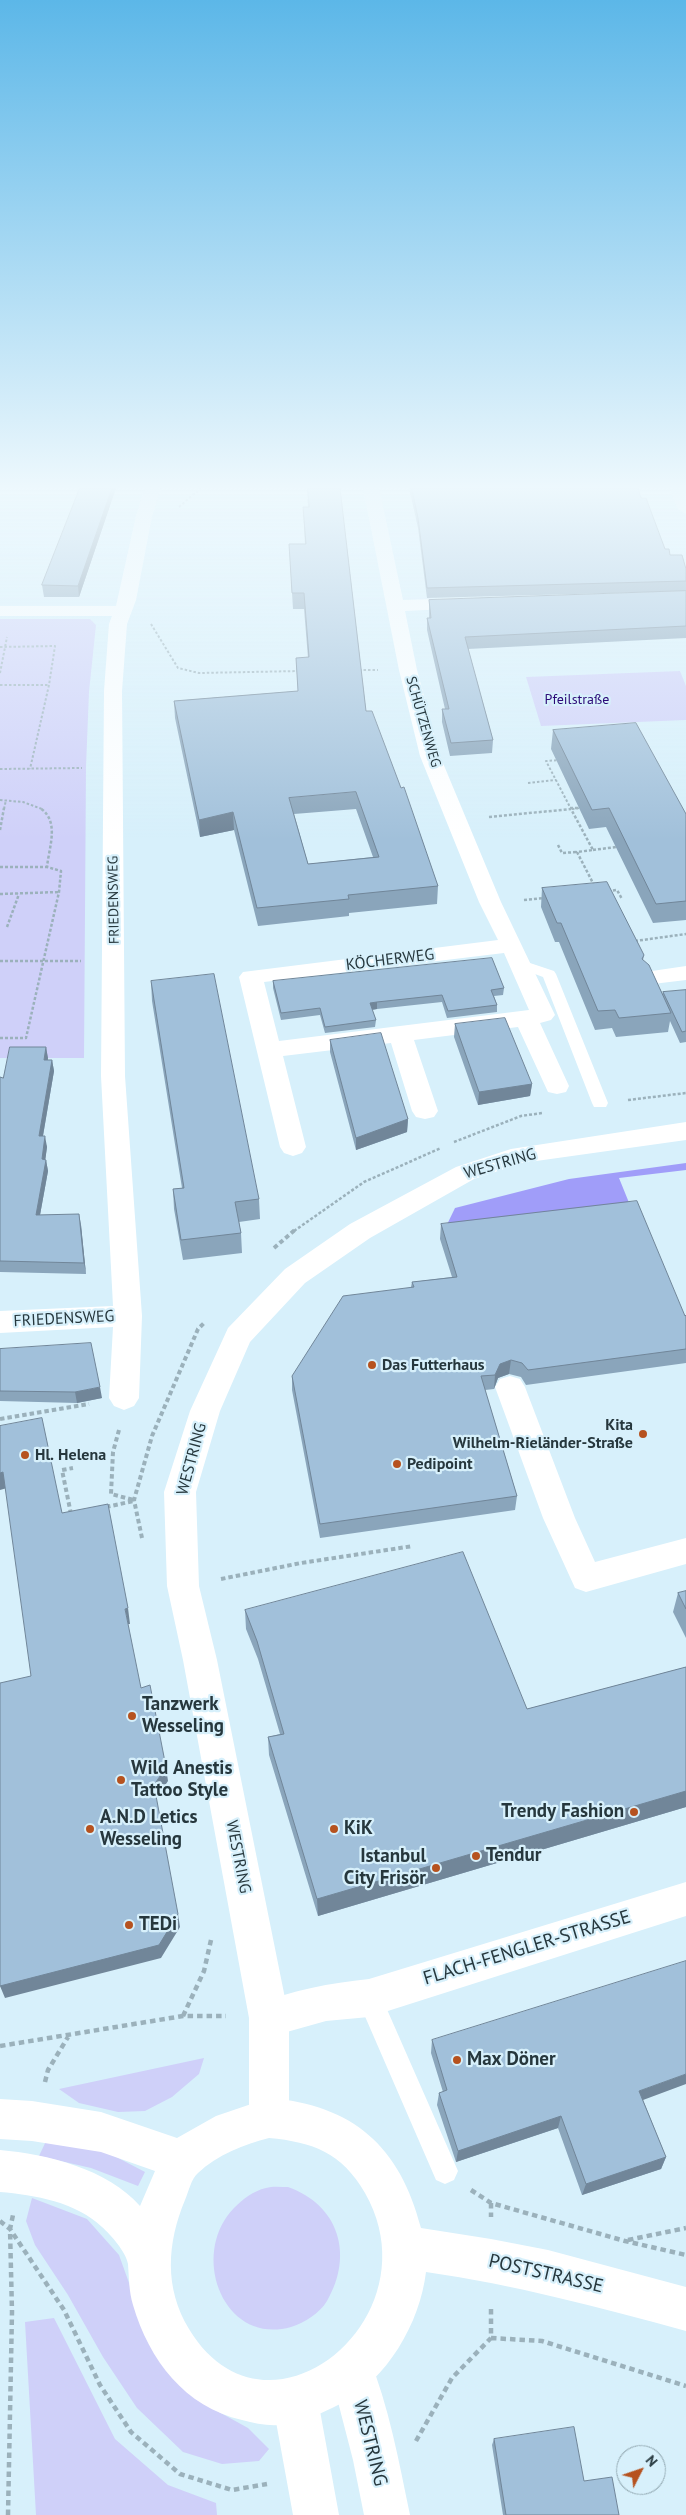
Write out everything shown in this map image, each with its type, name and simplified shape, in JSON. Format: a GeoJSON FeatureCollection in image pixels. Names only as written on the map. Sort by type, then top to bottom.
{"type":"FeatureCollection","features":[{"type":"Feature","properties":{"kind":"street","name":"FRIEDENSWEG"},"geometry":{"type":"LineString","coordinates":[[124,605],[118,624],[113,691],[112,767],[114,1121],[128,1316],[124,1398]]}},
{"type":"Feature","properties":{"kind":"street"},"geometry":{"type":"LineString","coordinates":[[396,606],[414,605]]}},
{"type":"Feature","properties":{"kind":"street","name":"SCHÜTZENWEG"},"geometry":{"type":"LineString","coordinates":[[396,606],[408,670],[430,756],[490,902],[516,954]]}},
{"type":"Feature","properties":{"kind":"street"},"geometry":{"type":"LineString","coordinates":[[0,611],[122,612]]}},
{"type":"Feature","properties":{"kind":"street"},"geometry":{"type":"LineString","coordinates":[[268,1050],[401,1036],[543,1015],[516,954]]}},
{"type":"Feature","properties":{"kind":"street","name":"KÖCHERWEG"},"geometry":{"type":"LineString","coordinates":[[293,1147],[251,977],[516,954]]}},
{"type":"Feature","properties":{"kind":"street"},"geometry":{"type":"LineString","coordinates":[[653,977],[686,973]]}},
{"type":"Feature","properties":{"kind":"street"},"geometry":{"type":"LineString","coordinates":[[526,1018],[557,1086]]}},
{"type":"Feature","properties":{"kind":"street"},"geometry":{"type":"LineString","coordinates":[[401,1036],[425,1111]]}},
{"type":"Feature","properties":{"kind":"street","name":"WESTRING"},"geometry":{"type":"LineString","coordinates":[[268,2118],[269,2018],[200,1660],[183,1586],[180,1492],[204,1410],[238,1336],[295,1276],[360,1231],[464,1173],[520,1155],[686,1131]]}},
{"type":"Feature","properties":{"kind":"street","name":"FRIEDENSWEG"},"geometry":{"type":"LineString","coordinates":[[0,1322],[128,1316]]}},
{"type":"Feature","properties":{"kind":"street"},"geometry":{"type":"LineString","coordinates":[[510,1387],[559,1518],[586,1578],[686,1551]]}},
{"type":"Feature","properties":{"kind":"street","name":"FLACH-FENGLER-STRASSE"},"geometry":{"type":"LineString","coordinates":[[269,2018],[326,2002],[369,1998],[686,1899]]}},
{"type":"Feature","properties":{"kind":"street","name":"WESTRING"},"geometry":{"type":"LineString","coordinates":[[268,2118],[293,2119],[316,2124],[343,2137],[364,2155],[387,2189],[404,2247],[404,2274],[384,2330],[352,2371],[327,2388],[295,2400],[260,2402],[235,2396],[213,2386],[183,2360],[165,2334],[151,2291],[149,2257],[155,2220],[182,2160],[217,2135],[242,2124],[268,2118]]}},
{"type":"Feature","properties":{"kind":"street"},"geometry":{"type":"LineString","coordinates":[[0,2119],[32,2120],[101,2132],[182,2160]]}},
{"type":"Feature","properties":{"kind":"street"},"geometry":{"type":"LineString","coordinates":[[0,2171],[23,2172],[82,2190],[115,2209],[136,2235],[149,2257]]}},
{"type":"Feature","properties":{"kind":"street","name":"POSTSTRASSE"},"geometry":{"type":"LineString","coordinates":[[404,2247],[520,2266],[686,2309]]}},
{"type":"Feature","properties":{"kind":"street","name":"WESTRING"},"geometry":{"type":"LineString","coordinates":[[352,2371],[376,2460],[387,2515]]}},
{"type":"Feature","properties":{"kind":"street"},"geometry":{"type":"LineString","coordinates":[[295,2400],[313,2495]]}},
{"type":"Feature","properties":{"kind":"lane"},"geometry":{"type":"LineString","coordinates":[[516,954],[549,974],[600,1103]]}},
{"type":"Feature","properties":{"kind":"lane"},"geometry":{"type":"LineString","coordinates":[[369,1998],[445,2171]]}},
{"type":"Feature","properties":{"kind":"path"},"geometry":{"type":"LineString","coordinates":[[150,623],[178,668],[199,673],[309,671]]}},
{"type":"Feature","properties":{"kind":"path"},"geometry":{"type":"LineString","coordinates":[[0,647],[55,646],[49,685],[30,769]]}},
{"type":"Feature","properties":{"kind":"path"},"geometry":{"type":"LineString","coordinates":[[0,673],[4,647]]}},
{"type":"Feature","properties":{"kind":"path"},"geometry":{"type":"LineString","coordinates":[[358,670],[408,670]]}},
{"type":"Feature","properties":{"kind":"path"},"geometry":{"type":"LineString","coordinates":[[0,685],[49,685]]}},
{"type":"Feature","properties":{"kind":"path"},"geometry":{"type":"LineString","coordinates":[[570,759],[546,761],[593,850]]}},
{"type":"Feature","properties":{"kind":"path"},"geometry":{"type":"LineString","coordinates":[[0,769],[112,767]]}},
{"type":"Feature","properties":{"kind":"path"},"geometry":{"type":"LineString","coordinates":[[528,783],[556,780]]}},
{"type":"Feature","properties":{"kind":"path"},"geometry":{"type":"LineString","coordinates":[[0,800],[36,806],[48,813],[52,823],[46,866]]}},
{"type":"Feature","properties":{"kind":"path"},"geometry":{"type":"LineString","coordinates":[[0,830],[6,800]]}},
{"type":"Feature","properties":{"kind":"path"},"geometry":{"type":"LineString","coordinates":[[456,820],[580,808]]}},
{"type":"Feature","properties":{"kind":"path"},"geometry":{"type":"LineString","coordinates":[[558,845],[562,853],[616,848]]}},
{"type":"Feature","properties":{"kind":"path"},"geometry":{"type":"LineString","coordinates":[[577,852],[597,892]]}},
{"type":"Feature","properties":{"kind":"path"},"geometry":{"type":"LineString","coordinates":[[0,867],[46,866],[61,871],[44,961],[26,1038],[0,1038]]}},
{"type":"Feature","properties":{"kind":"path"},"geometry":{"type":"LineString","coordinates":[[607,891],[617,890],[622,899]]}},
{"type":"Feature","properties":{"kind":"path"},"geometry":{"type":"LineString","coordinates":[[0,894],[58,892]]}},
{"type":"Feature","properties":{"kind":"path"},"geometry":{"type":"LineString","coordinates":[[7,927],[20,894]]}},
{"type":"Feature","properties":{"kind":"path"},"geometry":{"type":"LineString","coordinates":[[490,902],[549,897]]}},
{"type":"Feature","properties":{"kind":"path"},"geometry":{"type":"LineString","coordinates":[[626,942],[686,934]]}},
{"type":"Feature","properties":{"kind":"path"},"geometry":{"type":"LineString","coordinates":[[0,961],[114,961]]}},
{"type":"Feature","properties":{"kind":"path"},"geometry":{"type":"LineString","coordinates":[[272,1250],[286,1236],[372,1178],[449,1144],[521,1116],[600,1103],[686,1093]]}},
{"type":"Feature","properties":{"kind":"path"},"geometry":{"type":"LineString","coordinates":[[142,1539],[134,1500],[152,1436],[198,1329],[212,1314]]}},
{"type":"Feature","properties":{"kind":"path"},"geometry":{"type":"LineString","coordinates":[[0,1418],[124,1398],[123,1417],[113,1452],[111,1494],[134,1500]]}},
{"type":"Feature","properties":{"kind":"path"},"geometry":{"type":"LineString","coordinates":[[73,1468],[62,1470],[71,1515],[80,1513]]}},
{"type":"Feature","properties":{"kind":"path"},"geometry":{"type":"LineString","coordinates":[[98,1509],[134,1500]]}},
{"type":"Feature","properties":{"kind":"path"},"geometry":{"type":"LineString","coordinates":[[183,1586],[301,1563],[412,1546]]}},
{"type":"Feature","properties":{"kind":"path"},"geometry":{"type":"LineString","coordinates":[[0,2046],[183,2016],[204,1971],[212,1932]]}},
{"type":"Feature","properties":{"kind":"path"},"geometry":{"type":"LineString","coordinates":[[491,2203],[625,2241],[686,2254]]}},
{"type":"Feature","properties":{"kind":"path"},"geometry":{"type":"LineString","coordinates":[[0,2221],[10,2229],[64,2310],[100,2385],[132,2432],[180,2474],[232,2490],[313,2495]]}},
{"type":"Feature","properties":{"kind":"path"},"geometry":{"type":"LineString","coordinates":[[625,2241],[686,2228]]}},
{"type":"Feature","properties":{"kind":"path"},"geometry":{"type":"LineString","coordinates":[[8,2515],[12,2312],[10,2229]]}},
{"type":"Feature","properties":{"kind":"path"},"geometry":{"type":"LineString","coordinates":[[491,2338],[542,2341],[686,2386]]}},
{"type":"Feature","properties":{"kind":"green space"},"geometry":{"type":"Polygon","coordinates":[[[0,619],[90,619],[96,625],[89,692],[86,767],[84,1058],[0,1058],[0,619]]]}},
{"type":"Feature","properties":{"kind":"green space","name":"Pfeilstraße"},"geometry":{"type":"Polygon","coordinates":[[[680,671],[686,686],[686,720],[541,726],[526,677],[680,671]]]}},
{"type":"Feature","properties":{"kind":"green space"},"geometry":{"type":"Polygon","coordinates":[[[204,2058],[199,2074],[172,2097],[145,2111],[118,2112],[79,2103],[59,2089],[204,2058]]]}},
{"type":"Feature","properties":{"kind":"green space"},"geometry":{"type":"Polygon","coordinates":[[[47,2139],[101,2149],[145,2172],[138,2186],[91,2168],[39,2156],[47,2139]]]}},
{"type":"Feature","properties":{"kind":"green space"},"geometry":{"type":"Polygon","coordinates":[[[288,2187],[305,2195],[319,2206],[330,2219],[337,2234],[340,2249],[339,2266],[335,2284],[327,2301],[316,2313],[291,2327],[267,2329],[247,2323],[231,2310],[220,2292],[214,2271],[214,2249],[221,2227],[234,2208],[241,2202],[261,2189],[288,2187]]]}},
{"type":"Feature","properties":{"kind":"green space"},"geometry":{"type":"Polygon","coordinates":[[[32,2198],[87,2219],[119,2255],[147,2333],[219,2412],[248,2428],[269,2449],[259,2461],[222,2464],[183,2452],[137,2408],[103,2357],[68,2295],[35,2245],[26,2221],[32,2198]]]}},
{"type":"Feature","properties":{"kind":"green space"},"geometry":{"type":"Polygon","coordinates":[[[54,2318],[115,2439],[168,2485],[216,2503],[217,2515],[36,2515],[25,2322],[54,2318]]]}},
{"type":"Feature","properties":{"kind":"shaded area"},"geometry":{"type":"Polygon","coordinates":[[[686,1163],[686,1170],[619,1178],[634,1215],[440,1239],[455,1208],[569,1179],[686,1163]]]}},
{"type":"Feature","properties":{"kind":"building"},"geometry":{"type":"Polygon","coordinates":[[[305,605],[354,605],[366,711],[372,711],[401,788],[404,787],[438,886],[348,895],[349,899],[257,908],[233,812],[199,820],[174,701],[298,691],[296,658],[309,657],[305,605]],[[356,792],[289,798],[308,864],[379,857],[356,792]]]}},
{"type":"Feature","properties":{"kind":"building"},"geometry":{"type":"Polygon","coordinates":[[[430,605],[686,605],[686,626],[465,637],[493,740],[451,743],[442,709],[449,709],[427,618],[431,618],[430,605]]]}},
{"type":"Feature","properties":{"kind":"building"},"geometry":{"type":"Polygon","coordinates":[[[636,723],[686,814],[686,901],[656,904],[609,808],[592,810],[553,730],[636,723]]]}},
{"type":"Feature","properties":{"kind":"building"},"geometry":{"type":"Polygon","coordinates":[[[607,882],[644,955],[642,959],[649,965],[671,1013],[619,1018],[615,1010],[598,1011],[561,923],[557,923],[542,888],[607,882]]]}},
{"type":"Feature","properties":{"kind":"building"},"geometry":{"type":"Polygon","coordinates":[[[492,958],[504,988],[491,990],[497,1005],[448,1011],[442,995],[377,1002],[370,1003],[376,1020],[325,1027],[320,1008],[281,1013],[273,981],[492,958]]]}},
{"type":"Feature","properties":{"kind":"building"},"geometry":{"type":"Polygon","coordinates":[[[214,974],[259,1199],[235,1202],[241,1233],[181,1240],[173,1189],[184,1188],[151,981],[214,974]]]}},
{"type":"Feature","properties":{"kind":"building"},"geometry":{"type":"Polygon","coordinates":[[[686,990],[686,1031],[682,1032],[663,992],[686,990]]]}},
{"type":"Feature","properties":{"kind":"building"},"geometry":{"type":"Polygon","coordinates":[[[505,1018],[532,1084],[479,1092],[455,1024],[505,1018]]]}},
{"type":"Feature","properties":{"kind":"building"},"geometry":{"type":"Polygon","coordinates":[[[381,1033],[408,1119],[356,1138],[330,1040],[381,1033]]]}},
{"type":"Feature","properties":{"kind":"building"},"geometry":{"type":"Polygon","coordinates":[[[10,1047],[46,1047],[44,1060],[52,1060],[39,1136],[45,1136],[42,1159],[46,1160],[36,1215],[79,1214],[84,1263],[0,1261],[0,1077],[3,1078],[10,1047]]]}},
{"type":"Feature","properties":{"kind":"building"},"geometry":{"type":"Polygon","coordinates":[[[637,1201],[686,1315],[686,1349],[528,1370],[522,1363],[511,1360],[500,1364],[495,1375],[481,1376],[517,1496],[320,1524],[292,1376],[343,1296],[414,1287],[412,1282],[457,1277],[441,1224],[637,1201]]]}},
{"type":"Feature","properties":{"kind":"building"},"geometry":{"type":"Polygon","coordinates":[[[91,1343],[100,1387],[75,1392],[0,1391],[0,1349],[91,1343]]]}},
{"type":"Feature","properties":{"kind":"building"},"geometry":{"type":"Polygon","coordinates":[[[42,1418],[62,1513],[108,1504],[128,1608],[125,1609],[141,1688],[150,1685],[166,1767],[154,1785],[178,1914],[159,1945],[0,1986],[0,1683],[31,1676],[3,1472],[0,1473],[0,1426],[42,1418]]]}},
{"type":"Feature","properties":{"kind":"building"},"geometry":{"type":"Polygon","coordinates":[[[463,1552],[527,1709],[686,1667],[686,1791],[317,1899],[268,1737],[284,1734],[257,1641],[245,1610],[463,1552]]]}},
{"type":"Feature","properties":{"kind":"building"},"geometry":{"type":"Polygon","coordinates":[[[686,1591],[686,1609],[678,1593],[686,1591]]]}},
{"type":"Feature","properties":{"kind":"building"},"geometry":{"type":"Polygon","coordinates":[[[686,1961],[686,2074],[639,2091],[666,2157],[586,2184],[561,2116],[458,2151],[439,2093],[447,2090],[432,2040],[686,1961]]]}},
{"type":"Feature","properties":{"kind":"building"},"geometry":{"type":"Polygon","coordinates":[[[574,2427],[584,2481],[612,2477],[619,2515],[506,2515],[494,2439],[574,2427]]]}},
{"type":"Feature","properties":{"kind":"place","name":"Das Futterhaus"},"geometry":{"type":"Point","coordinates":[372,1365]}},
{"type":"Feature","properties":{"kind":"place","name":"Kita Wilhelm-Rieländer-Straße"},"geometry":{"type":"Point","coordinates":[643,1434]}},
{"type":"Feature","properties":{"kind":"place","name":"Hl. Helena"},"geometry":{"type":"Point","coordinates":[25,1455]}},
{"type":"Feature","properties":{"kind":"place","name":"Pedipoint"},"geometry":{"type":"Point","coordinates":[397,1464]}},
{"type":"Feature","properties":{"kind":"place","name":"Tanzwerk Wesseling"},"geometry":{"type":"Point","coordinates":[132,1716]}},
{"type":"Feature","properties":{"kind":"place","name":"Wild Anestis Tattoo Style"},"geometry":{"type":"Point","coordinates":[121,1780]}},
{"type":"Feature","properties":{"kind":"place","name":"Trendy Fashion"},"geometry":{"type":"Point","coordinates":[634,1812]}},
{"type":"Feature","properties":{"kind":"place","name":"A.N.D Letics Wesseling"},"geometry":{"type":"Point","coordinates":[90,1829]}},
{"type":"Feature","properties":{"kind":"place","name":"KiK"},"geometry":{"type":"Point","coordinates":[334,1829]}},
{"type":"Feature","properties":{"kind":"place","name":"Tendur"},"geometry":{"type":"Point","coordinates":[476,1856]}},
{"type":"Feature","properties":{"kind":"place","name":"Istanbul City Frisör"},"geometry":{"type":"Point","coordinates":[436,1868]}},
{"type":"Feature","properties":{"kind":"place","name":"TEDi"},"geometry":{"type":"Point","coordinates":[129,1925]}},
{"type":"Feature","properties":{"kind":"place","name":"Max Döner"},"geometry":{"type":"Point","coordinates":[457,2060]}}]}
